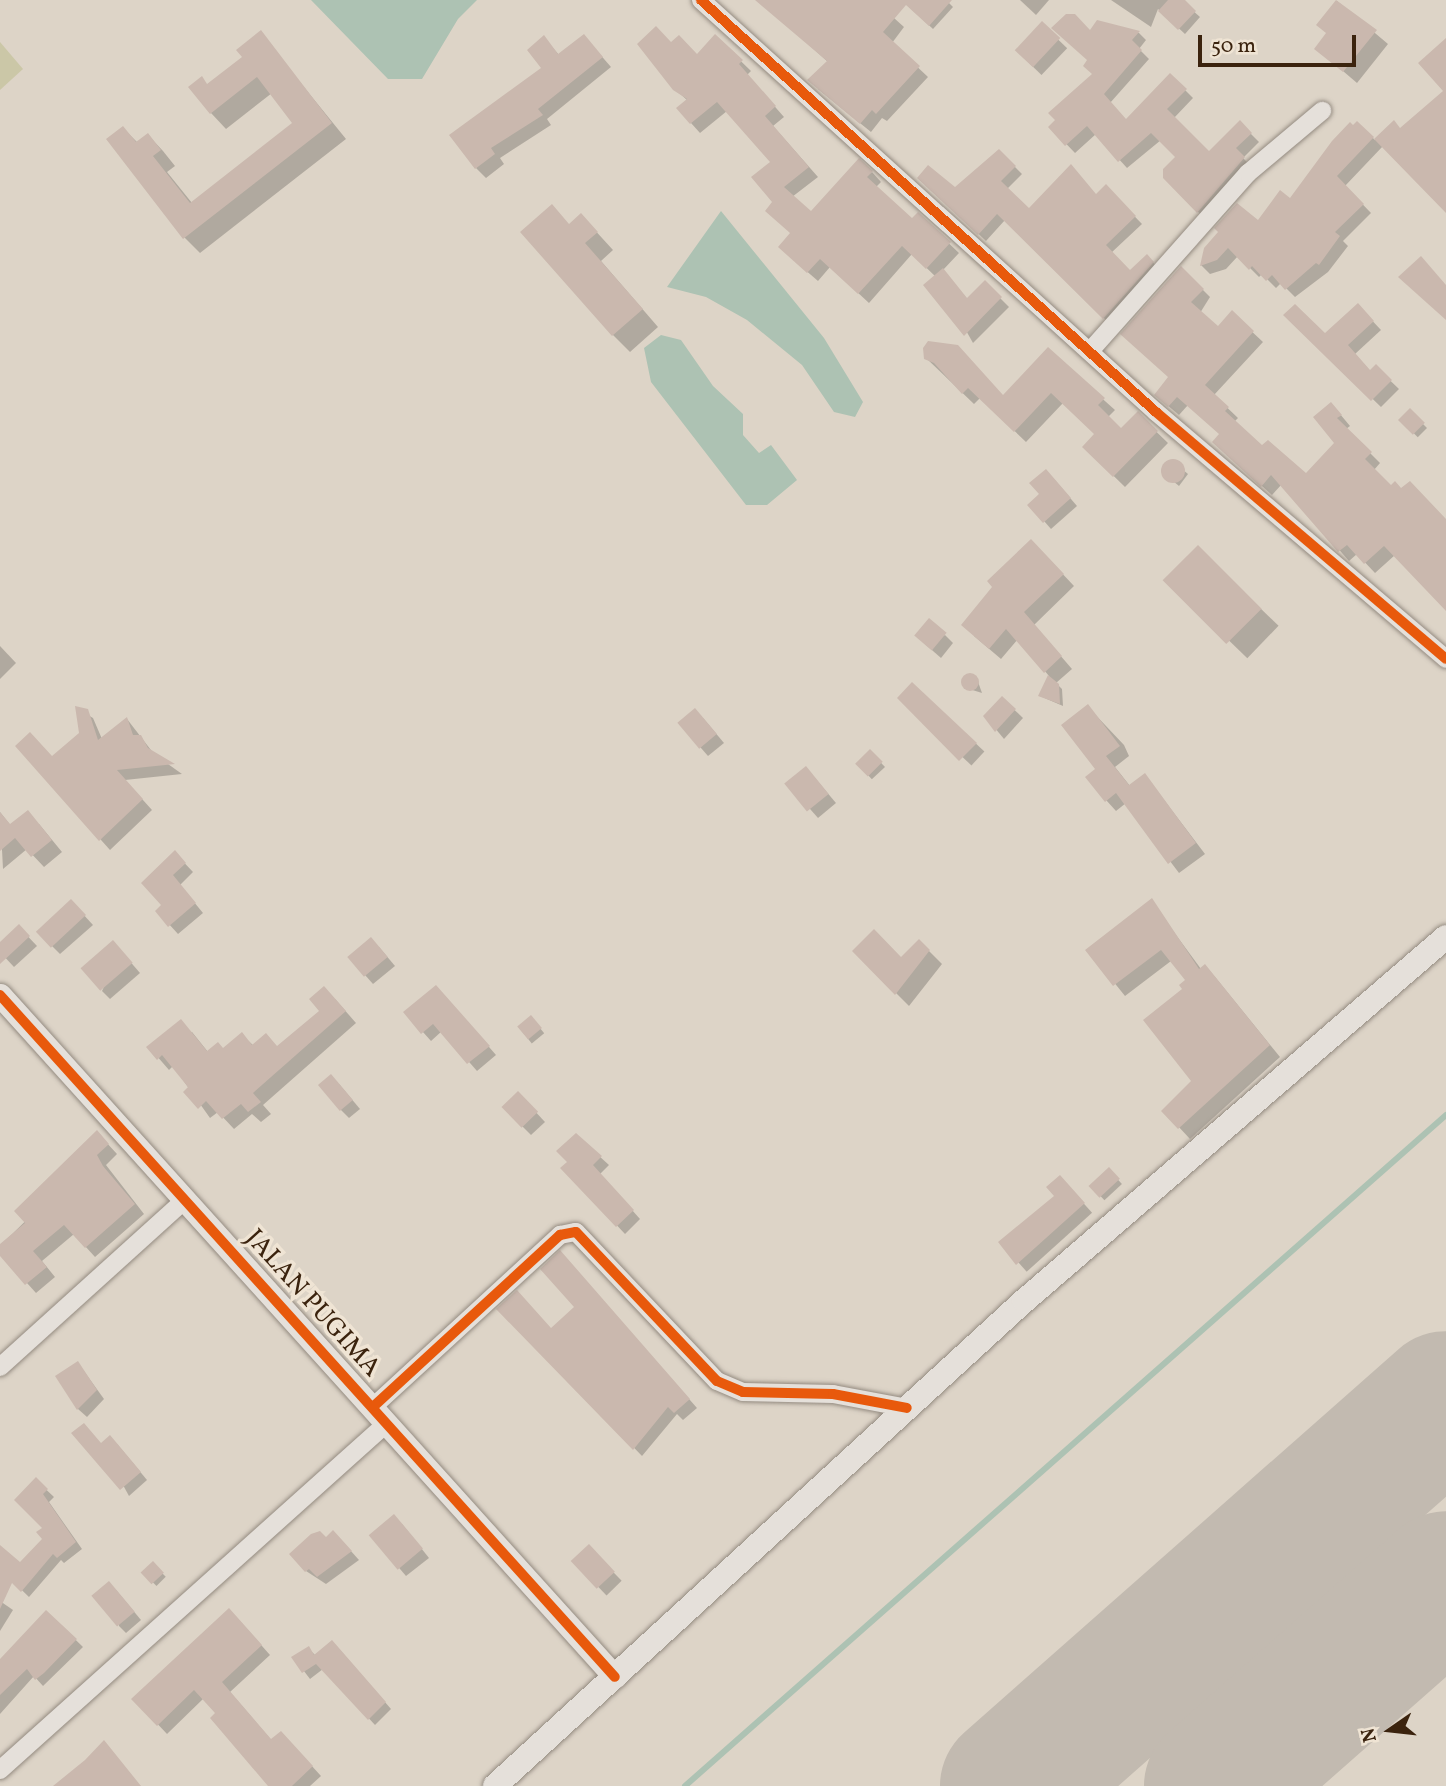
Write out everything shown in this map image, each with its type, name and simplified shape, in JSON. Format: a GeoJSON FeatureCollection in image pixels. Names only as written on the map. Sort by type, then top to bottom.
{"type":"FeatureCollection","features":[{"type":"Feature","properties":{"kind":"main road"},"geometry":{"type":"LineString","coordinates":[[495,1786],[1190,1153],[1446,937]]}},
{"type":"Feature","properties":{"kind":"street"},"geometry":{"type":"LineString","coordinates":[[701,0],[1090,351],[1446,659]]}},
{"type":"Feature","properties":{"kind":"street"},"geometry":{"type":"LineString","coordinates":[[1090,351],[1248,173],[1322,111]]}},
{"type":"Feature","properties":{"kind":"street","name":"JALAN PUGIMA"},"geometry":{"type":"LineString","coordinates":[[0,995],[381,1414],[615,1677]]}},
{"type":"Feature","properties":{"kind":"street"},"geometry":{"type":"LineString","coordinates":[[0,1367],[186,1199]]}},
{"type":"Feature","properties":{"kind":"street"},"geometry":{"type":"LineString","coordinates":[[0,1770],[381,1414],[524,1266],[560,1235],[576,1232],[718,1381],[743,1392],[833,1394],[907,1408]]}},
{"type":"Feature","properties":{"kind":"shaded area"},"geometry":{"type":"Polygon","coordinates":[[[311,0],[477,0],[458,19],[422,79],[388,79],[311,0]]]}},
{"type":"Feature","properties":{"kind":"shaded area"},"geometry":{"type":"Polygon","coordinates":[[[0,42],[23,69],[0,90],[0,42]]]}},
{"type":"Feature","properties":{"kind":"shaded area"},"geometry":{"type":"Polygon","coordinates":[[[721,211],[824,338],[863,402],[855,417],[834,412],[802,365],[747,320],[706,297],[667,287],[721,211]]]}},
{"type":"Feature","properties":{"kind":"shaded area"},"geometry":{"type":"Polygon","coordinates":[[[661,335],[681,340],[713,386],[743,414],[743,435],[759,453],[771,445],[797,480],[767,505],[746,505],[651,382],[644,348],[661,335]]]}},
{"type":"Feature","properties":{"kind":"building"},"geometry":{"type":"Polygon","coordinates":[[[755,0],[952,0],[929,26],[906,5],[883,32],[920,66],[876,114],[872,110],[860,124],[807,80],[827,61],[755,0]]]}},
{"type":"Feature","properties":{"kind":"building"},"geometry":{"type":"Polygon","coordinates":[[[1168,0],[1185,0],[1196,11],[1178,30],[1158,11],[1168,0]]]}},
{"type":"Feature","properties":{"kind":"building"},"geometry":{"type":"Polygon","coordinates":[[[1336,0],[1377,30],[1343,72],[1314,49],[1326,33],[1316,25],[1336,0]]]}},
{"type":"Feature","properties":{"kind":"building"},"geometry":{"type":"Polygon","coordinates":[[[1066,14],[1075,14],[1090,30],[1097,20],[1140,31],[1132,40],[1142,50],[1104,94],[1126,119],[1170,73],[1187,89],[1167,109],[1209,151],[1240,120],[1252,133],[1236,148],[1245,157],[1197,213],[1163,178],[1163,169],[1175,157],[1151,133],[1118,162],[1087,126],[1065,146],[1048,127],[1055,120],[1048,113],[1092,74],[1083,66],[1087,60],[1051,28],[1066,14]]]}},
{"type":"Feature","properties":{"kind":"building"},"geometry":{"type":"Polygon","coordinates":[[[1042,21],[1060,38],[1033,67],[1015,50],[1042,21]]]}},
{"type":"Feature","properties":{"kind":"building"},"geometry":{"type":"Polygon","coordinates":[[[656,26],[671,42],[679,35],[697,54],[715,34],[743,60],[739,64],[776,106],[765,116],[809,167],[784,187],[811,211],[859,158],[873,171],[867,177],[912,218],[918,212],[951,242],[926,269],[902,246],[858,294],[820,259],[807,273],[778,247],[790,233],[765,211],[772,202],[751,177],[770,162],[717,102],[690,124],[676,108],[687,99],[673,90],[637,44],[656,26]]]}},
{"type":"Feature","properties":{"kind":"building"},"geometry":{"type":"Polygon","coordinates":[[[261,30],[332,123],[183,239],[106,139],[123,126],[136,142],[148,133],[161,150],[153,156],[190,203],[292,123],[257,77],[210,114],[188,87],[202,76],[207,84],[242,57],[236,50],[261,30]]]}},
{"type":"Feature","properties":{"kind":"building"},"geometry":{"type":"Polygon","coordinates":[[[584,34],[603,57],[538,109],[543,115],[491,148],[495,154],[475,169],[449,135],[541,68],[527,50],[544,35],[558,54],[584,34]]]}},
{"type":"Feature","properties":{"kind":"building"},"geometry":{"type":"Polygon","coordinates":[[[1446,38],[1446,213],[1374,139],[1394,120],[1400,128],[1443,91],[1418,63],[1446,38]]]}},
{"type":"Feature","properties":{"kind":"building"},"geometry":{"type":"Polygon","coordinates":[[[1357,121],[1374,137],[1337,176],[1364,204],[1335,232],[1340,236],[1319,265],[1316,263],[1285,290],[1272,275],[1266,281],[1252,266],[1249,270],[1228,248],[1217,260],[1200,266],[1204,248],[1218,232],[1214,228],[1237,203],[1258,220],[1280,190],[1290,198],[1332,141],[1350,122],[1353,125],[1357,121]]]}},
{"type":"Feature","properties":{"kind":"building"},"geometry":{"type":"Polygon","coordinates":[[[999,149],[1016,166],[1001,181],[1029,208],[1071,164],[1096,194],[1106,184],[1136,216],[1106,245],[1130,270],[1147,254],[1154,262],[1103,319],[997,214],[978,235],[917,178],[928,165],[955,187],[999,149]]]}},
{"type":"Feature","properties":{"kind":"building"},"geometry":{"type":"Polygon","coordinates":[[[552,204],[569,224],[581,213],[598,232],[585,243],[643,309],[612,336],[520,232],[552,204]]]}},
{"type":"Feature","properties":{"kind":"building"},"geometry":{"type":"Polygon","coordinates":[[[1421,256],[1446,285],[1446,320],[1398,277],[1421,256]]]}},
{"type":"Feature","properties":{"kind":"building"},"geometry":{"type":"Polygon","coordinates":[[[1181,266],[1204,289],[1191,302],[1218,326],[1232,310],[1254,331],[1205,385],[1229,407],[1225,411],[1262,445],[1268,440],[1306,473],[1334,443],[1313,417],[1331,402],[1342,415],[1337,418],[1372,452],[1365,459],[1391,485],[1395,481],[1401,488],[1410,481],[1446,519],[1446,611],[1384,546],[1364,564],[1347,545],[1338,552],[1271,475],[1261,487],[1212,442],[1219,434],[1177,397],[1168,407],[1154,395],[1168,377],[1120,334],[1181,266]]]}},
{"type":"Feature","properties":{"kind":"building"},"geometry":{"type":"Polygon","coordinates":[[[943,268],[967,298],[985,280],[1002,297],[964,336],[923,285],[943,268]]]}},
{"type":"Feature","properties":{"kind":"building"},"geometry":{"type":"Polygon","coordinates":[[[1358,303],[1374,321],[1348,345],[1370,370],[1376,364],[1392,380],[1371,401],[1283,315],[1295,304],[1325,333],[1358,303]]]}},
{"type":"Feature","properties":{"kind":"building"},"geometry":{"type":"Polygon","coordinates":[[[928,341],[958,345],[1003,395],[1048,347],[1105,398],[1098,405],[1121,428],[1138,411],[1158,431],[1113,477],[1082,447],[1094,434],[1051,393],[1014,432],[968,388],[962,394],[934,363],[924,359],[923,348],[928,341]]]}},
{"type":"Feature","properties":{"kind":"building"},"geometry":{"type":"Polygon","coordinates":[[[1410,408],[1425,423],[1413,435],[1398,420],[1410,408]]]}},
{"type":"Feature","properties":{"kind":"building"},"geometry":{"type":"Polygon","coordinates":[[[1173,459],[1182,462],[1185,471],[1182,480],[1173,483],[1164,480],[1161,471],[1164,462],[1173,459]]]}},
{"type":"Feature","properties":{"kind":"building"},"geometry":{"type":"Polygon","coordinates":[[[1046,469],[1071,498],[1043,523],[1027,505],[1039,494],[1029,483],[1046,469]]]}},
{"type":"Feature","properties":{"kind":"building"},"geometry":{"type":"Polygon","coordinates":[[[1031,539],[1064,574],[1024,612],[1062,656],[1044,673],[1006,629],[989,649],[961,625],[992,587],[987,581],[1031,539]]]}},
{"type":"Feature","properties":{"kind":"building"},"geometry":{"type":"Polygon","coordinates":[[[1198,545],[1262,609],[1226,644],[1163,580],[1198,545]]]}},
{"type":"Feature","properties":{"kind":"building"},"geometry":{"type":"Polygon","coordinates":[[[929,618],[947,633],[932,650],[914,636],[929,618]]]}},
{"type":"Feature","properties":{"kind":"building"},"geometry":{"type":"Polygon","coordinates":[[[970,673],[976,676],[979,682],[976,688],[970,691],[964,688],[961,682],[964,676],[970,673]]]}},
{"type":"Feature","properties":{"kind":"building"},"geometry":{"type":"Polygon","coordinates":[[[1048,675],[1059,684],[1060,704],[1038,696],[1048,675]]]}},
{"type":"Feature","properties":{"kind":"building"},"geometry":{"type":"Polygon","coordinates":[[[912,682],[977,743],[959,761],[897,698],[912,682]]]}},
{"type":"Feature","properties":{"kind":"building"},"geometry":{"type":"Polygon","coordinates":[[[1002,696],[1016,709],[995,732],[983,716],[1002,696]]]}},
{"type":"Feature","properties":{"kind":"building"},"geometry":{"type":"Polygon","coordinates":[[[1088,704],[1120,746],[1106,756],[1129,785],[1145,773],[1196,843],[1168,864],[1116,793],[1105,802],[1085,777],[1095,769],[1061,725],[1088,704]]]}},
{"type":"Feature","properties":{"kind":"building"},"geometry":{"type":"Polygon","coordinates":[[[75,706],[88,709],[98,740],[127,717],[133,735],[141,735],[148,748],[175,764],[117,770],[143,799],[99,841],[15,746],[30,732],[52,756],[79,733],[75,706]]]}},
{"type":"Feature","properties":{"kind":"building"},"geometry":{"type":"Polygon","coordinates":[[[695,708],[717,734],[699,749],[677,723],[695,708]]]}},
{"type":"Feature","properties":{"kind":"building"},"geometry":{"type":"Polygon","coordinates":[[[870,749],[883,762],[868,777],[855,764],[870,749]]]}},
{"type":"Feature","properties":{"kind":"building"},"geometry":{"type":"Polygon","coordinates":[[[806,766],[829,794],[807,812],[784,784],[806,766]]]}},
{"type":"Feature","properties":{"kind":"building"},"geometry":{"type":"Polygon","coordinates":[[[28,810],[52,840],[31,857],[15,838],[0,851],[0,812],[10,824],[28,810]]]}},
{"type":"Feature","properties":{"kind":"building"},"geometry":{"type":"Polygon","coordinates":[[[175,850],[186,863],[173,875],[196,903],[168,927],[155,911],[161,905],[141,883],[175,850]]]}},
{"type":"Feature","properties":{"kind":"building"},"geometry":{"type":"Polygon","coordinates":[[[1152,898],[1199,969],[1205,964],[1270,1045],[1178,1129],[1161,1111],[1191,1081],[1143,1020],[1182,989],[1179,985],[1185,980],[1161,950],[1113,986],[1085,950],[1152,898]]]}},
{"type":"Feature","properties":{"kind":"building"},"geometry":{"type":"Polygon","coordinates":[[[71,899],[86,915],[51,948],[36,932],[71,899]]]}},
{"type":"Feature","properties":{"kind":"building"},"geometry":{"type":"Polygon","coordinates":[[[19,924],[30,936],[0,964],[0,942],[19,924]]]}},
{"type":"Feature","properties":{"kind":"building"},"geometry":{"type":"Polygon","coordinates":[[[874,929],[901,957],[919,939],[930,950],[895,995],[852,951],[874,929]]]}},
{"type":"Feature","properties":{"kind":"building"},"geometry":{"type":"Polygon","coordinates":[[[371,937],[388,957],[364,977],[347,957],[371,937]]]}},
{"type":"Feature","properties":{"kind":"building"},"geometry":{"type":"Polygon","coordinates":[[[113,940],[133,963],[100,991],[81,968],[113,940]]]}},
{"type":"Feature","properties":{"kind":"building"},"geometry":{"type":"Polygon","coordinates":[[[436,985],[490,1046],[467,1064],[433,1024],[421,1034],[403,1012],[436,985]]]}},
{"type":"Feature","properties":{"kind":"building"},"geometry":{"type":"Polygon","coordinates":[[[324,986],[346,1011],[253,1093],[261,1102],[248,1112],[241,1104],[222,1119],[206,1101],[198,1109],[183,1092],[188,1087],[162,1055],[157,1060],[146,1047],[181,1019],[207,1051],[218,1042],[223,1048],[242,1032],[252,1045],[266,1033],[277,1046],[319,1011],[309,999],[324,986]]]}},
{"type":"Feature","properties":{"kind":"building"},"geometry":{"type":"Polygon","coordinates":[[[531,1015],[542,1028],[528,1040],[517,1027],[531,1015]]]}},
{"type":"Feature","properties":{"kind":"building"},"geometry":{"type":"Polygon","coordinates":[[[331,1074],[353,1100],[340,1111],[318,1085],[331,1074]]]}},
{"type":"Feature","properties":{"kind":"building"},"geometry":{"type":"Polygon","coordinates":[[[518,1091],[538,1112],[522,1128],[501,1107],[518,1091]]]}},
{"type":"Feature","properties":{"kind":"building"},"geometry":{"type":"Polygon","coordinates":[[[97,1130],[109,1144],[97,1155],[135,1204],[85,1248],[64,1225],[33,1251],[47,1267],[25,1285],[0,1256],[0,1244],[25,1223],[14,1211],[97,1130]]]}},
{"type":"Feature","properties":{"kind":"building"},"geometry":{"type":"Polygon","coordinates":[[[576,1133],[602,1156],[593,1165],[634,1210],[616,1227],[560,1168],[567,1162],[556,1151],[576,1133]]]}},
{"type":"Feature","properties":{"kind":"building"},"geometry":{"type":"Polygon","coordinates":[[[1109,1167],[1120,1179],[1099,1198],[1089,1186],[1109,1167]]]}},
{"type":"Feature","properties":{"kind":"building"},"geometry":{"type":"Polygon","coordinates":[[[1060,1175],[1085,1203],[1016,1265],[998,1242],[1054,1196],[1046,1187],[1060,1175]]]}},
{"type":"Feature","properties":{"kind":"building"},"geometry":{"type":"Polygon","coordinates":[[[560,1250],[690,1399],[674,1413],[668,1407],[633,1450],[496,1309],[517,1290],[551,1328],[574,1307],[540,1269],[560,1250]]]}},
{"type":"Feature","properties":{"kind":"building"},"geometry":{"type":"Polygon","coordinates":[[[78,1361],[97,1390],[77,1410],[55,1376],[78,1361]]]}},
{"type":"Feature","properties":{"kind":"building"},"geometry":{"type":"Polygon","coordinates":[[[84,1423],[101,1443],[110,1435],[141,1472],[120,1490],[71,1433],[84,1423]]]}},
{"type":"Feature","properties":{"kind":"building"},"geometry":{"type":"Polygon","coordinates":[[[36,1477],[48,1489],[43,1494],[76,1542],[57,1558],[53,1554],[21,1592],[12,1583],[0,1609],[0,1545],[20,1562],[42,1539],[36,1532],[42,1528],[14,1500],[36,1477]]]}},
{"type":"Feature","properties":{"kind":"building"},"geometry":{"type":"Polygon","coordinates":[[[394,1514],[423,1548],[398,1570],[369,1535],[394,1514]]]}},
{"type":"Feature","properties":{"kind":"building"},"geometry":{"type":"Polygon","coordinates":[[[333,1530],[352,1551],[317,1577],[309,1569],[305,1572],[289,1554],[311,1534],[320,1531],[326,1537],[333,1530]]]}},
{"type":"Feature","properties":{"kind":"building"},"geometry":{"type":"Polygon","coordinates":[[[589,1544],[615,1572],[597,1589],[571,1561],[589,1544]]]}},
{"type":"Feature","properties":{"kind":"building"},"geometry":{"type":"Polygon","coordinates":[[[153,1561],[164,1573],[151,1584],[141,1573],[153,1561]]]}},
{"type":"Feature","properties":{"kind":"building"},"geometry":{"type":"Polygon","coordinates":[[[109,1581],[135,1612],[117,1626],[91,1596],[109,1581]]]}},
{"type":"Feature","properties":{"kind":"building"},"geometry":{"type":"Polygon","coordinates":[[[229,1608],[262,1645],[222,1682],[271,1739],[281,1731],[313,1766],[292,1786],[268,1786],[210,1718],[215,1713],[194,1690],[157,1726],[131,1699],[229,1608]]]}},
{"type":"Feature","properties":{"kind":"building"},"geometry":{"type":"Polygon","coordinates":[[[46,1610],[77,1639],[35,1680],[27,1669],[0,1695],[0,1659],[46,1610]]]}},
{"type":"Feature","properties":{"kind":"building"},"geometry":{"type":"Polygon","coordinates":[[[332,1640],[386,1702],[368,1720],[316,1664],[302,1673],[291,1657],[309,1646],[314,1655],[332,1640]]]}},
{"type":"Feature","properties":{"kind":"building"},"geometry":{"type":"Polygon","coordinates":[[[104,1740],[141,1786],[53,1786],[85,1760],[104,1740]]]}},
{"type":"Feature","properties":{"kind":"waterway"},"geometry":{"type":"LineString","coordinates":[[685,1786],[1446,1115]]}},
{"type":"Feature","properties":{"kind":"taxiway"},"geometry":{"type":"LineString","coordinates":[[1371,1562],[1446,1611]]}},
{"type":"Feature","properties":{"kind":"runway"},"geometry":{"type":"LineString","coordinates":[[1011,1786],[1446,1402]]}},
{"type":"Feature","properties":{"kind":"runway"},"geometry":{"type":"LineString","coordinates":[[1215,1786],[1446,1582]]}},
{"type":"Feature","properties":{"kind":"cycle path"},"geometry":{"type":"LineString","coordinates":[[701,0],[1156,412],[1446,659]]}},
{"type":"Feature","properties":{"kind":"cycle path"},"geometry":{"type":"LineString","coordinates":[[0,995],[615,1677]]}},
{"type":"Feature","properties":{"kind":"cycle path"},"geometry":{"type":"LineString","coordinates":[[374,1406],[560,1235],[576,1232],[717,1381],[743,1392],[833,1394],[907,1408]]}}]}
